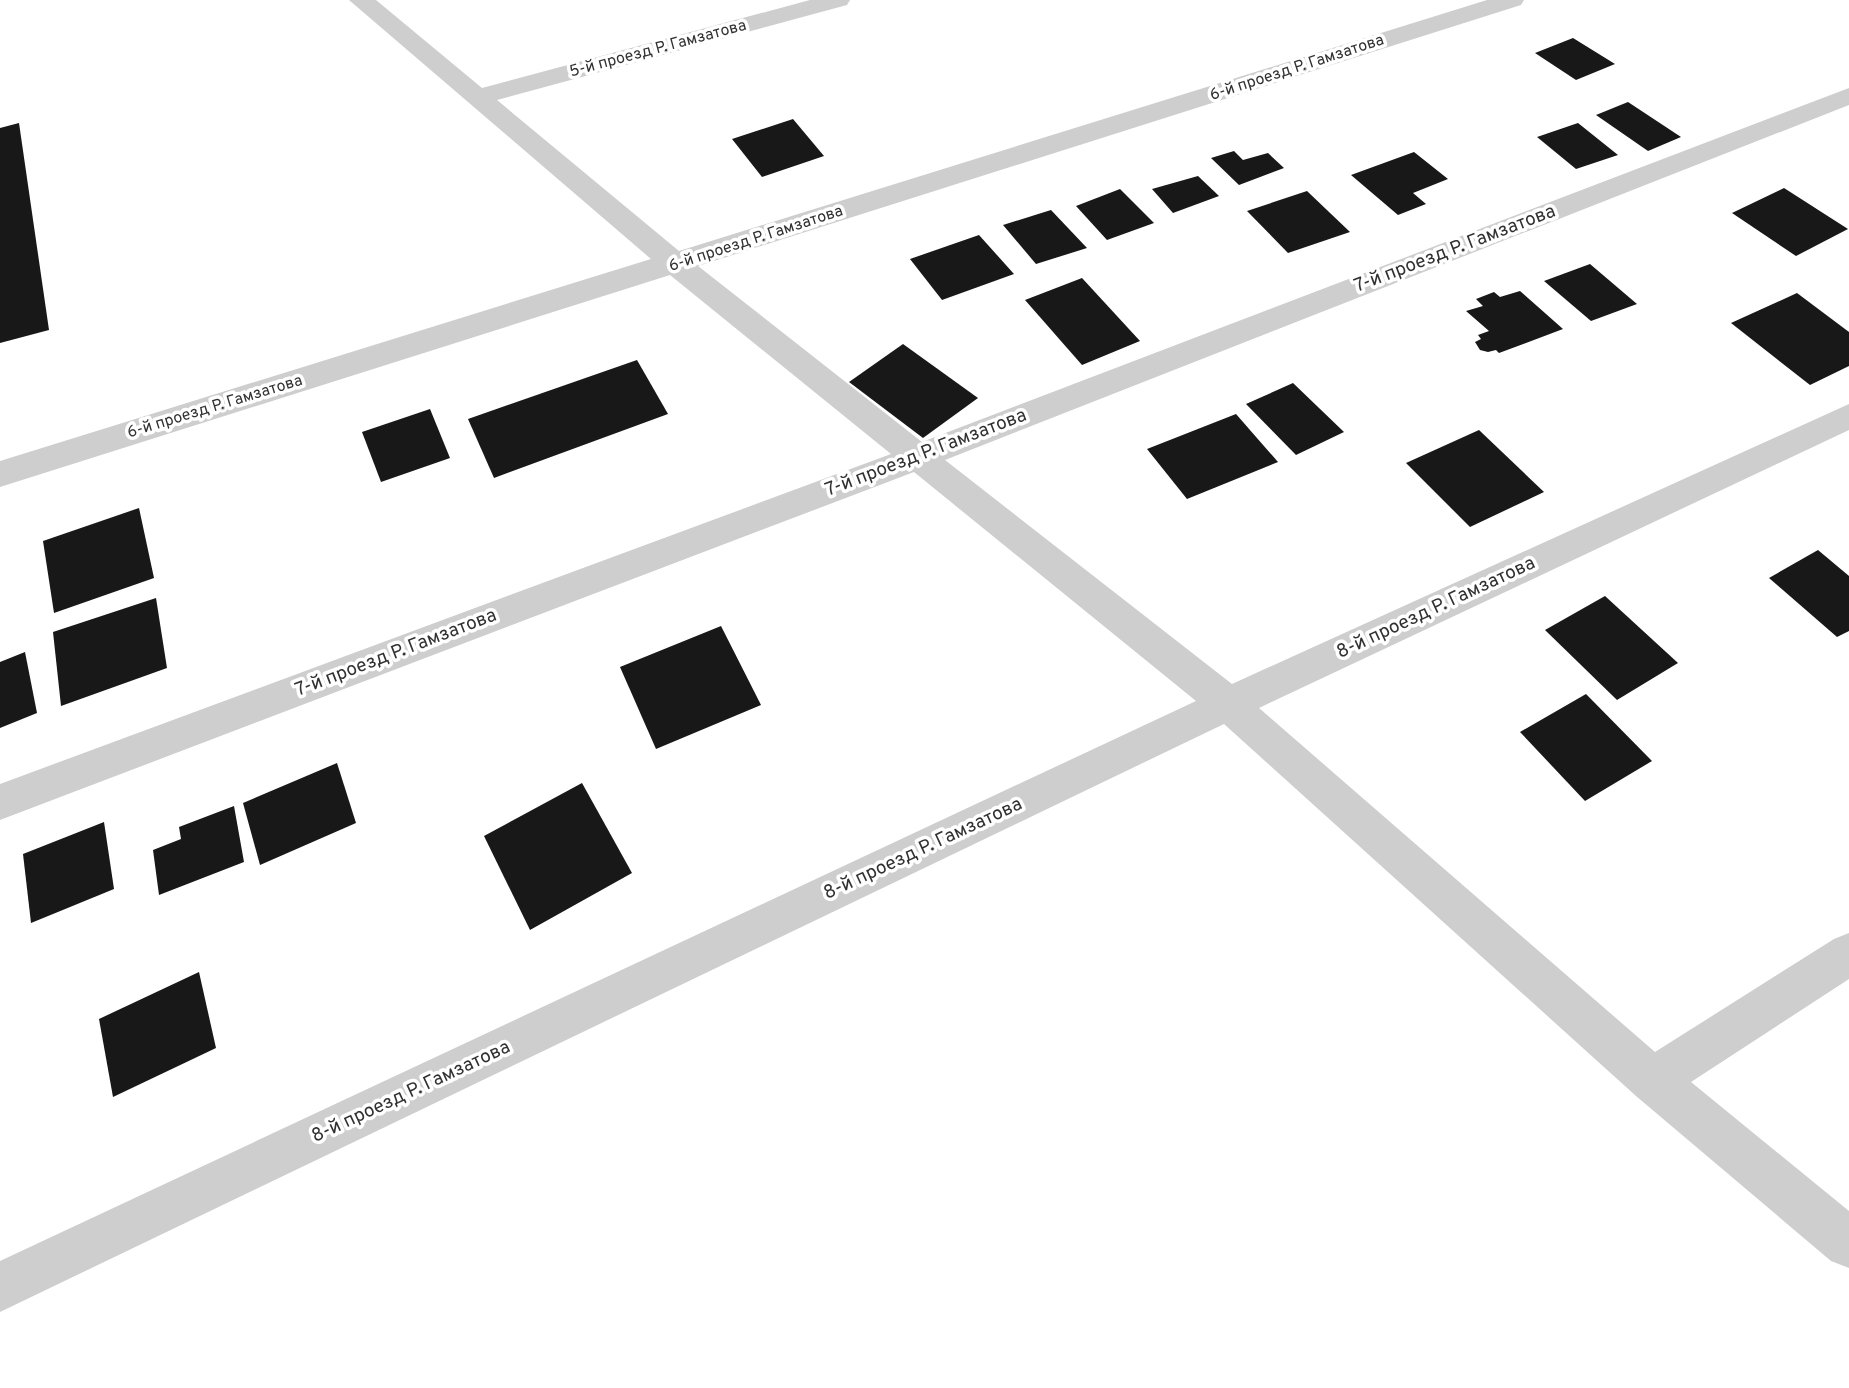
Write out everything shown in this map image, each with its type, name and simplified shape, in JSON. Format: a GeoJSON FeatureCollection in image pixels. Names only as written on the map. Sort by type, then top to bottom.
{"type":"FeatureCollection","features":[{"type":"Feature","properties":{"kind":"street"},"geometry":{"type":"LineString","coordinates":[[361,0],[676,264],[1228,704],[1652,1080],[1849,1243]]}},
{"type":"Feature","properties":{"kind":"street","name":"5-й проезд Р. Гамзатова"},"geometry":{"type":"LineString","coordinates":[[477,97],[838,0]]}},
{"type":"Feature","properties":{"kind":"street","name":"6-й проезд Р. Гамзатова"},"geometry":{"type":"LineString","coordinates":[[0,474],[1512,0]]}},
{"type":"Feature","properties":{"kind":"street","name":"7-й проезд Р. Гамзатова"},"geometry":{"type":"LineString","coordinates":[[0,802],[918,457],[1849,96]]}},
{"type":"Feature","properties":{"kind":"street","name":"8-й проезд Р. Гамзатова"},"geometry":{"type":"LineString","coordinates":[[0,1287],[1228,704],[1849,416]]}},
{"type":"Feature","properties":{"kind":"street"},"geometry":{"type":"LineString","coordinates":[[1652,1080],[1849,954]]}},
{"type":"Feature","properties":{"kind":"building"},"geometry":{"type":"Polygon","coordinates":[[[1573,38],[1615,64],[1576,80],[1535,53],[1573,38]]]}},
{"type":"Feature","properties":{"kind":"building"},"geometry":{"type":"Polygon","coordinates":[[[1628,102],[1681,137],[1648,151],[1596,115],[1628,102]]]}},
{"type":"Feature","properties":{"kind":"building"},"geometry":{"type":"Polygon","coordinates":[[[793,119],[824,156],[762,177],[732,139],[793,119]]]}},
{"type":"Feature","properties":{"kind":"building"},"geometry":{"type":"Polygon","coordinates":[[[19,123],[49,330],[0,343],[0,128],[19,123]]]}},
{"type":"Feature","properties":{"kind":"building"},"geometry":{"type":"Polygon","coordinates":[[[1578,123],[1618,155],[1576,169],[1537,137],[1578,123]]]}},
{"type":"Feature","properties":{"kind":"building"},"geometry":{"type":"Polygon","coordinates":[[[1234,151],[1243,160],[1268,153],[1284,168],[1239,185],[1211,158],[1234,151]]]}},
{"type":"Feature","properties":{"kind":"building"},"geometry":{"type":"Polygon","coordinates":[[[1414,152],[1448,179],[1413,193],[1426,204],[1398,215],[1351,175],[1414,152]]]}},
{"type":"Feature","properties":{"kind":"building"},"geometry":{"type":"Polygon","coordinates":[[[1198,176],[1219,196],[1173,213],[1152,189],[1198,176]]]}},
{"type":"Feature","properties":{"kind":"building"},"geometry":{"type":"Polygon","coordinates":[[[1784,188],[1848,229],[1796,256],[1732,213],[1784,188]]]}},
{"type":"Feature","properties":{"kind":"building"},"geometry":{"type":"Polygon","coordinates":[[[1120,189],[1154,223],[1107,240],[1076,206],[1120,189]]]}},
{"type":"Feature","properties":{"kind":"building"},"geometry":{"type":"Polygon","coordinates":[[[1307,191],[1350,232],[1288,253],[1247,211],[1307,191]]]}},
{"type":"Feature","properties":{"kind":"building"},"geometry":{"type":"Polygon","coordinates":[[[1051,210],[1087,248],[1036,264],[1003,225],[1051,210]]]}},
{"type":"Feature","properties":{"kind":"building"},"geometry":{"type":"Polygon","coordinates":[[[979,235],[1014,274],[942,300],[910,259],[979,235]]]}},
{"type":"Feature","properties":{"kind":"building"},"geometry":{"type":"Polygon","coordinates":[[[1590,264],[1637,304],[1591,321],[1544,281],[1590,264]]]}},
{"type":"Feature","properties":{"kind":"building"},"geometry":{"type":"Polygon","coordinates":[[[1082,278],[1140,341],[1082,365],[1025,300],[1082,278]]]}},
{"type":"Feature","properties":{"kind":"building"},"geometry":{"type":"Polygon","coordinates":[[[1520,291],[1563,329],[1499,353],[1496,350],[1480,350],[1475,342],[1481,339],[1478,335],[1489,331],[1466,311],[1483,306],[1476,299],[1494,292],[1500,297],[1520,291]]]}},
{"type":"Feature","properties":{"kind":"building"},"geometry":{"type":"Polygon","coordinates":[[[1797,293],[1849,332],[1849,366],[1810,385],[1731,323],[1797,293]]]}},
{"type":"Feature","properties":{"kind":"building"},"geometry":{"type":"Polygon","coordinates":[[[903,344],[978,398],[923,438],[849,382],[903,344]]]}},
{"type":"Feature","properties":{"kind":"building"},"geometry":{"type":"Polygon","coordinates":[[[637,360],[668,414],[494,478],[468,419],[637,360]]]}},
{"type":"Feature","properties":{"kind":"building"},"geometry":{"type":"Polygon","coordinates":[[[1293,383],[1344,432],[1296,455],[1246,404],[1293,383]]]}},
{"type":"Feature","properties":{"kind":"building"},"geometry":{"type":"Polygon","coordinates":[[[430,409],[450,458],[381,482],[362,432],[430,409]]]}},
{"type":"Feature","properties":{"kind":"building"},"geometry":{"type":"Polygon","coordinates":[[[1236,414],[1278,462],[1187,499],[1147,449],[1236,414]]]}},
{"type":"Feature","properties":{"kind":"building"},"geometry":{"type":"Polygon","coordinates":[[[1479,430],[1544,492],[1470,527],[1406,463],[1479,430]]]}},
{"type":"Feature","properties":{"kind":"building"},"geometry":{"type":"Polygon","coordinates":[[[139,508],[154,578],[54,613],[43,541],[139,508]]]}},
{"type":"Feature","properties":{"kind":"building"},"geometry":{"type":"Polygon","coordinates":[[[1818,550],[1849,576],[1849,631],[1837,637],[1769,578],[1818,550]]]}},
{"type":"Feature","properties":{"kind":"building"},"geometry":{"type":"Polygon","coordinates":[[[1605,596],[1678,663],[1617,700],[1545,630],[1605,596]]]}},
{"type":"Feature","properties":{"kind":"building"},"geometry":{"type":"Polygon","coordinates":[[[156,598],[167,668],[61,706],[53,632],[156,598]]]}},
{"type":"Feature","properties":{"kind":"building"},"geometry":{"type":"Polygon","coordinates":[[[721,626],[761,705],[656,749],[620,667],[721,626]]]}},
{"type":"Feature","properties":{"kind":"building"},"geometry":{"type":"Polygon","coordinates":[[[25,652],[37,713],[0,728],[0,662],[25,652]]]}},
{"type":"Feature","properties":{"kind":"building"},"geometry":{"type":"Polygon","coordinates":[[[1586,694],[1652,761],[1585,801],[1520,732],[1586,694]]]}},
{"type":"Feature","properties":{"kind":"building"},"geometry":{"type":"Polygon","coordinates":[[[337,763],[356,823],[260,865],[243,803],[337,763]]]}},
{"type":"Feature","properties":{"kind":"building"},"geometry":{"type":"Polygon","coordinates":[[[582,783],[632,873],[530,930],[484,836],[582,783]]]}},
{"type":"Feature","properties":{"kind":"building"},"geometry":{"type":"Polygon","coordinates":[[[234,806],[244,862],[159,895],[153,850],[181,839],[179,827],[234,806]]]}},
{"type":"Feature","properties":{"kind":"building"},"geometry":{"type":"Polygon","coordinates":[[[104,822],[114,889],[31,923],[23,854],[104,822]]]}},
{"type":"Feature","properties":{"kind":"building"},"geometry":{"type":"Polygon","coordinates":[[[199,972],[216,1048],[113,1097],[99,1019],[199,972]]]}}]}
